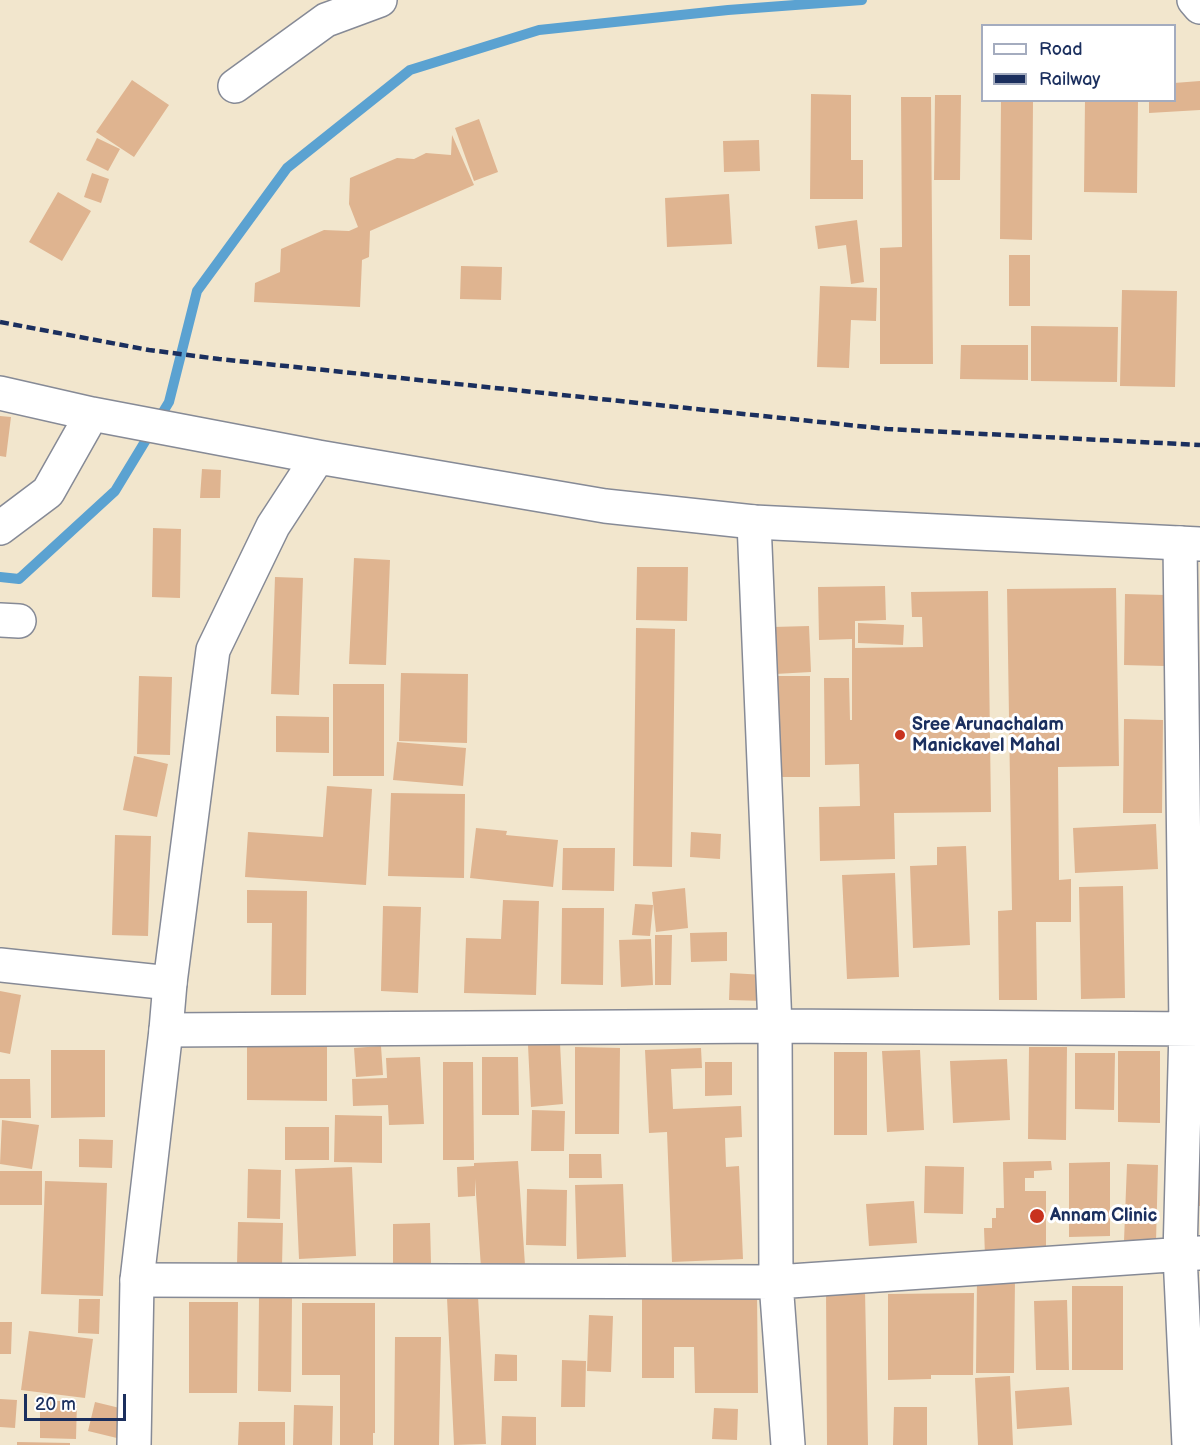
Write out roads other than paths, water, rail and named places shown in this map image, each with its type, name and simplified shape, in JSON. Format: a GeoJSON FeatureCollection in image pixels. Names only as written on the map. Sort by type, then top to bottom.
{"type":"FeatureCollection","features":[{"type":"Feature","properties":{"kind":"street"},"geometry":{"type":"LineString","coordinates":[[235,86],[326,20],[380,0]]}},
{"type":"Feature","properties":{"kind":"street"},"geometry":{"type":"LineString","coordinates":[[1194,0],[1200,7]]}},
{"type":"Feature","properties":{"kind":"street"},"geometry":{"type":"LineString","coordinates":[[0,393],[92,414],[318,457],[605,506],[754,522],[1190,543],[1193,1029],[1190,1254],[1193,1428]]}},
{"type":"Feature","properties":{"kind":"street"},"geometry":{"type":"LineString","coordinates":[[0,528],[48,492],[92,414]]}},
{"type":"Feature","properties":{"kind":"street"},"geometry":{"type":"LineString","coordinates":[[134,1445],[137,1280],[170,983],[213,650],[273,526],[318,457]]}},
{"type":"Feature","properties":{"kind":"street"},"geometry":{"type":"LineString","coordinates":[[754,522],[775,1026],[776,1282],[788,1445]]}},
{"type":"Feature","properties":{"kind":"street"},"geometry":{"type":"LineString","coordinates":[[0,965],[170,983]]}},
{"type":"Feature","properties":{"kind":"street"},"geometry":{"type":"LineString","coordinates":[[166,1030],[775,1026],[1193,1029]]}},
{"type":"Feature","properties":{"kind":"street"},"geometry":{"type":"LineString","coordinates":[[137,1280],[776,1282],[1190,1254]]}},
{"type":"Feature","properties":{"kind":"waterway"},"geometry":{"type":"LineString","coordinates":[[0,577],[19,579],[115,491],[169,402],[197,291],[287,168],[410,70],[539,30],[728,10],[862,0]]}},
{"type":"Feature","properties":{"kind":"railway"},"geometry":{"type":"LineString","coordinates":[[0,322],[149,350],[219,359],[887,429],[1200,445]]}},
{"type":"Feature","properties":{"kind":"place","name":"Sree Arunachalam Manickavel Mahal"},"geometry":{"type":"Point","coordinates":[900,735]}},
{"type":"Feature","properties":{"kind":"place","name":"Annam Clinic"},"geometry":{"type":"Point","coordinates":[1037,1216]}}]}
